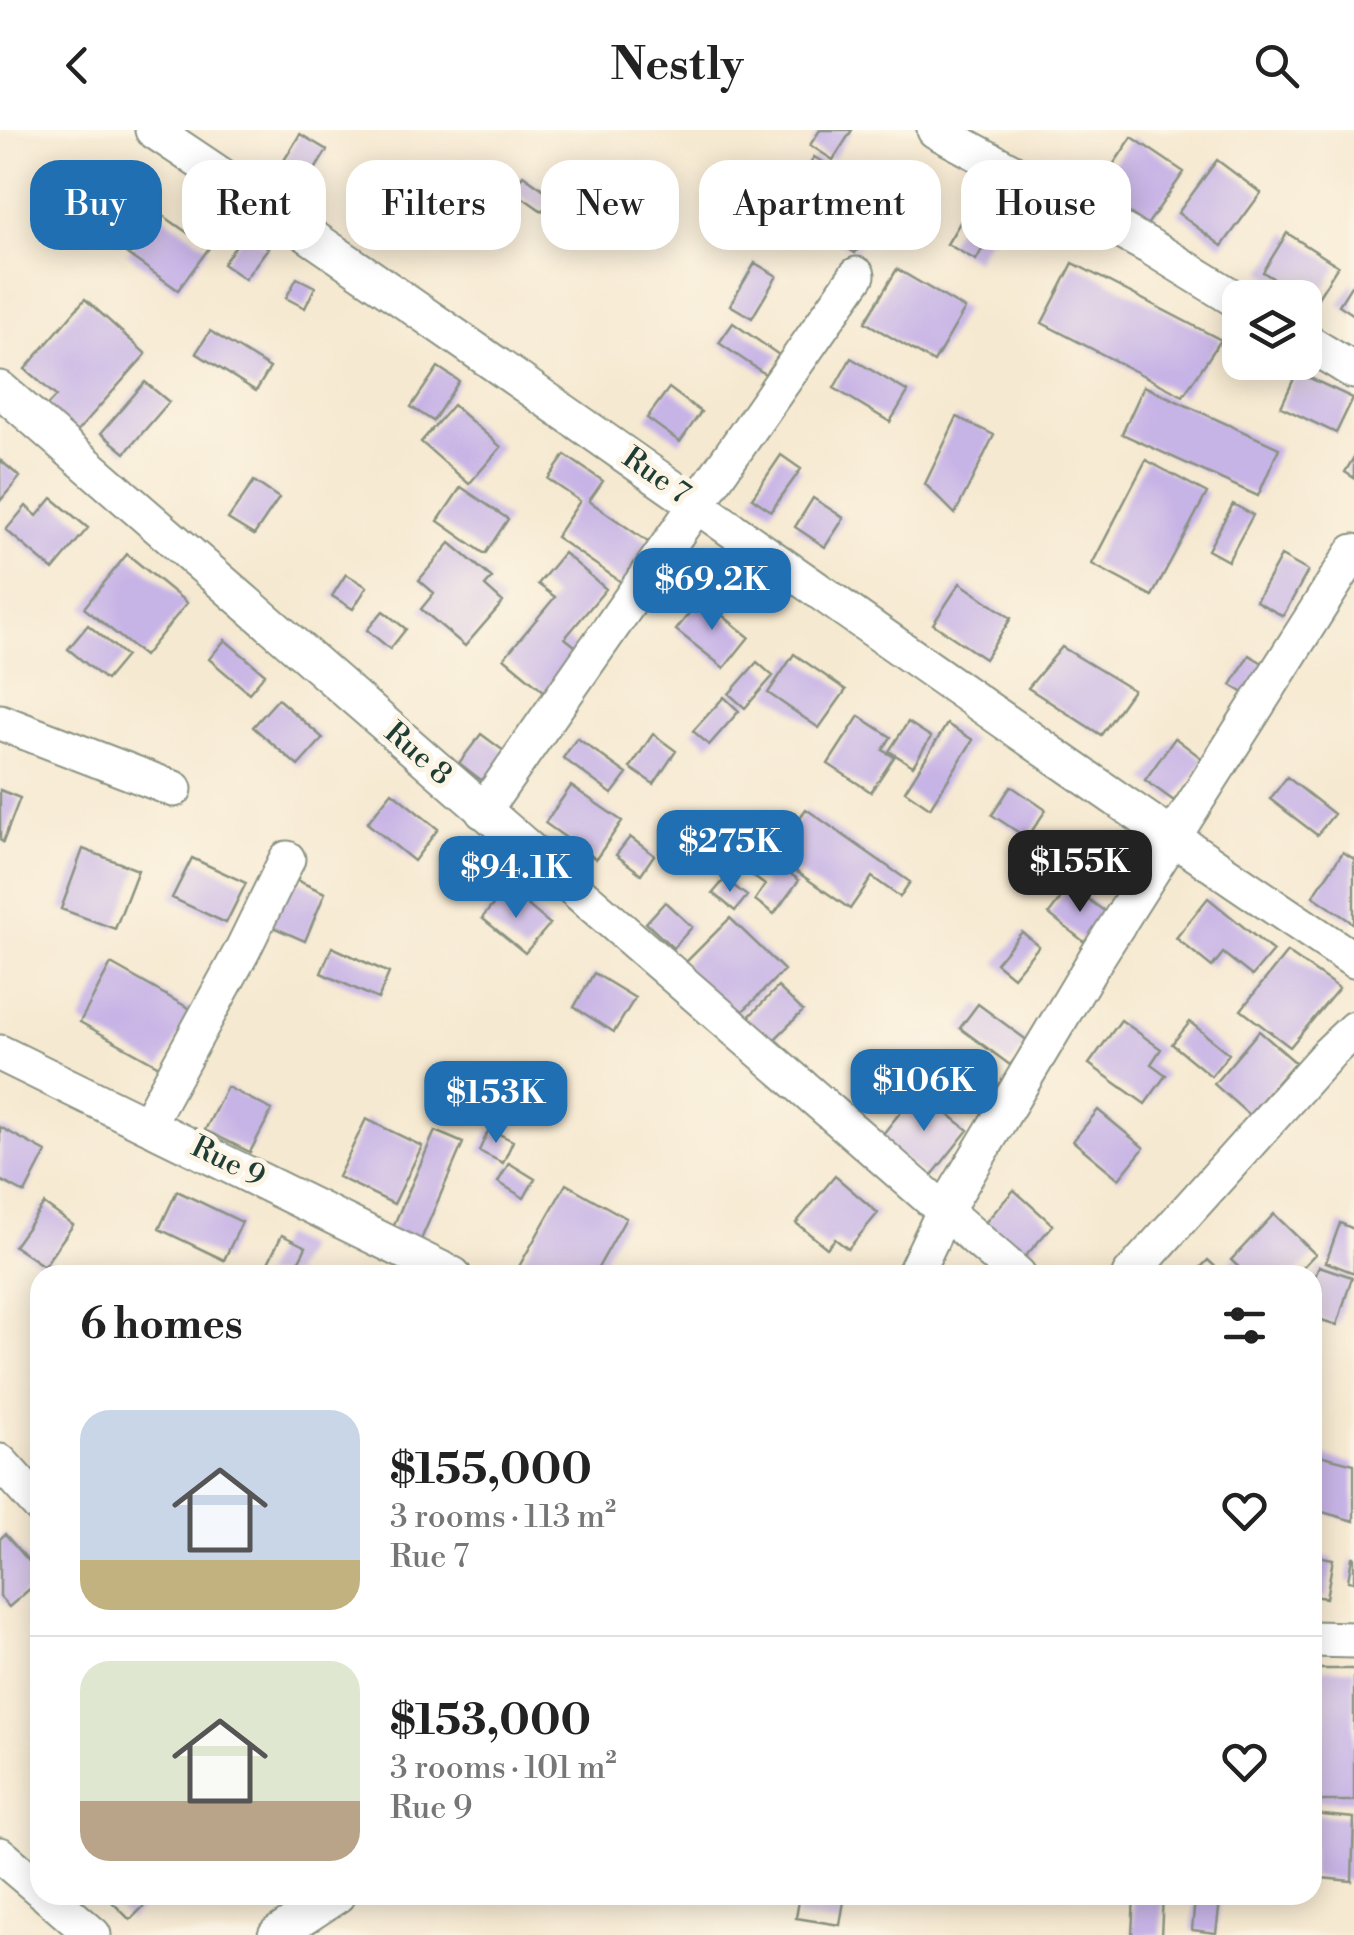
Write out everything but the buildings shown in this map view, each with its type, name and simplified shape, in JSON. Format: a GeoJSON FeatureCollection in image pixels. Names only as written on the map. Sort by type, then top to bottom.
{"type":"FeatureCollection","features":[{"type":"Feature","properties":{"kind":"street","name":"Rue 7"},"geometry":{"type":"LineString","coordinates":[[153,130],[388,286],[1173,840],[1354,960]]}},
{"type":"Feature","properties":{"kind":"street"},"geometry":{"type":"LineString","coordinates":[[934,130],[1148,246],[1222,291]]}},
{"type":"Feature","properties":{"kind":"street"},"geometry":{"type":"LineString","coordinates":[[483,810],[857,275]]}},
{"type":"Feature","properties":{"kind":"street"},"geometry":{"type":"LineString","coordinates":[[1322,352],[1354,371]]}},
{"type":"Feature","properties":{"kind":"street","name":"Rue 8"},"geometry":{"type":"LineString","coordinates":[[0,389],[1006,1265]]}},
{"type":"Feature","properties":{"kind":"street"},"geometry":{"type":"LineString","coordinates":[[919,1265],[944,1212],[1095,960],[1354,552]]}},
{"type":"Feature","properties":{"kind":"street"},"geometry":{"type":"LineString","coordinates":[[0,722],[174,789]]}},
{"type":"Feature","properties":{"kind":"street"},"geometry":{"type":"LineString","coordinates":[[148,1123],[242,951],[287,859]]}},
{"type":"Feature","properties":{"kind":"street"},"geometry":{"type":"LineString","coordinates":[[1139,1265],[1329,1052],[1354,1030]]}},
{"type":"Feature","properties":{"kind":"street","name":"Rue 9"},"geometry":{"type":"LineString","coordinates":[[0,1053],[434,1265]]}},
{"type":"Feature","properties":{"kind":"street"},"geometry":{"type":"LineString","coordinates":[[0,1462],[30,1495]]}},
{"type":"Feature","properties":{"kind":"street"},"geometry":{"type":"LineString","coordinates":[[1322,1640],[1354,1640]]}},
{"type":"Feature","properties":{"kind":"street"},"geometry":{"type":"LineString","coordinates":[[0,1855],[30,1880]]}},
{"type":"Feature","properties":{"kind":"street"},"geometry":{"type":"LineString","coordinates":[[58,1905],[93,1935]]}},
{"type":"Feature","properties":{"kind":"street"},"geometry":{"type":"LineString","coordinates":[[276,1935],[322,1905]]}}]}
